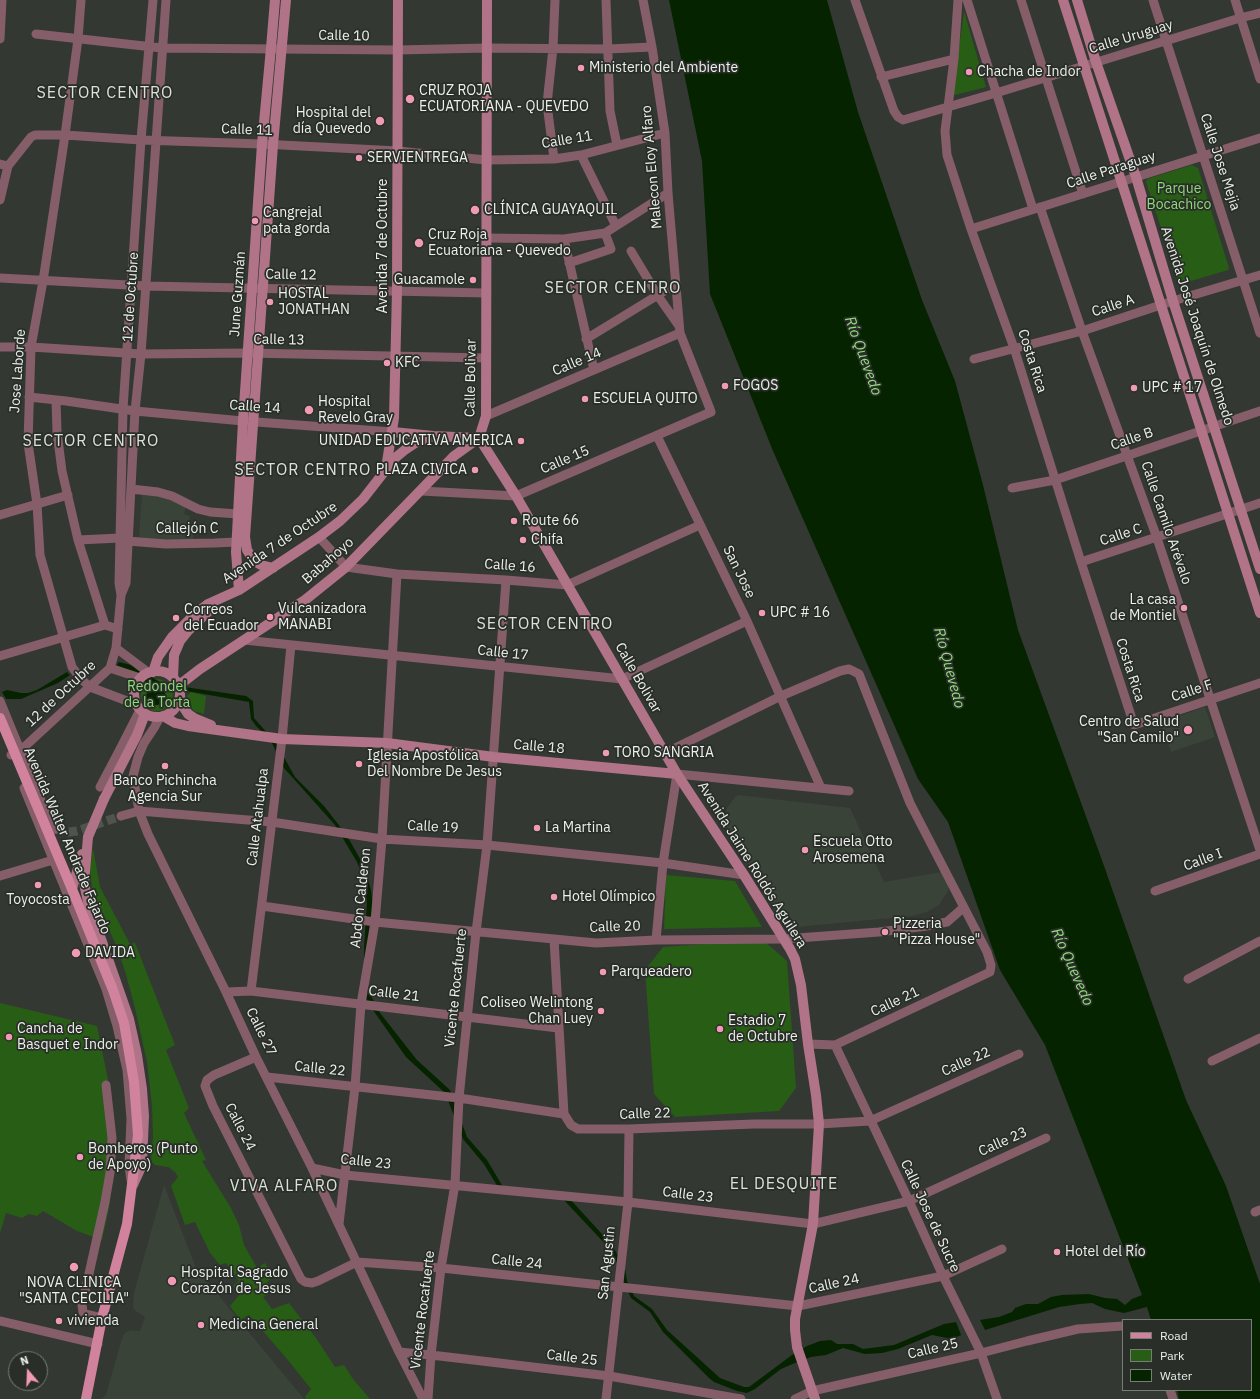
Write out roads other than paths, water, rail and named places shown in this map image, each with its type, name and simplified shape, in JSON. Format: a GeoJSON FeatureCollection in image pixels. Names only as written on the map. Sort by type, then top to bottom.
{"type":"FeatureCollection","features":[{"type":"Feature","properties":{"kind":"main road","name":"June Guzmán"},"geometry":{"type":"LineString","coordinates":[[240,590],[241,539],[254,422],[258,353],[257,289],[262,144],[274,0]]}},
{"type":"Feature","properties":{"kind":"main road","name":"June Guzmán"},"geometry":{"type":"LineString","coordinates":[[272,568],[254,561],[247,550],[241,539],[238,514],[248,353],[257,289],[273,145],[286,0]]}},
{"type":"Feature","properties":{"kind":"main road","name":"Avenida 7 de Octubre"},"geometry":{"type":"LineString","coordinates":[[386,468],[393,432],[394,418],[398,290],[398,0]]}},
{"type":"Feature","properties":{"kind":"main road","name":"Calle Bolivar"},"geometry":{"type":"LineString","coordinates":[[487,0],[486,416],[480,438],[516,496],[677,774]]}},
{"type":"Feature","properties":{"kind":"main road","name":"Avenida José Joaquín de Olmedo"},"geometry":{"type":"LineString","coordinates":[[1063,0],[1160,306],[1260,613]]}},
{"type":"Feature","properties":{"kind":"main road","name":"Avenida José Joaquín de Olmedo"},"geometry":{"type":"LineString","coordinates":[[1077,0],[1096,62],[1136,177],[1173,301],[1259,565]]}},
{"type":"Feature","properties":{"kind":"main road","name":"Calle 14"},"geometry":{"type":"LineString","coordinates":[[393,432],[433,436],[480,438]]}},
{"type":"Feature","properties":{"kind":"main road","name":"Avenida 7 de Octubre"},"geometry":{"type":"LineString","coordinates":[[151,672],[158,657],[178,630],[208,604],[240,590],[319,537],[340,521],[371,491],[386,468],[406,449],[433,436]]}},
{"type":"Feature","properties":{"kind":"main road","name":"Babahoyo"},"geometry":{"type":"LineString","coordinates":[[177,686],[200,669],[305,600],[346,568],[454,456],[480,438]]}},
{"type":"Feature","properties":{"kind":"main road","name":"Avenida 7 de Octubre"},"geometry":{"type":"LineString","coordinates":[[177,686],[174,655],[180,641],[188,631],[212,609],[218,600]]}},
{"type":"Feature","properties":{"kind":"main road"},"geometry":{"type":"LineString","coordinates":[[72,888],[77,868],[88,837],[104,799],[137,735],[144,726],[170,713],[179,701],[177,686],[167,674],[151,672],[140,678],[134,690],[133,697],[140,709],[137,735]]}},
{"type":"Feature","properties":{"kind":"main road","name":"Calle 18"},"geometry":{"type":"LineString","coordinates":[[177,686],[184,709],[194,718],[226,731]]}},
{"type":"Feature","properties":{"kind":"main road"},"geometry":{"type":"LineString","coordinates":[[140,709],[160,717]]}},
{"type":"Feature","properties":{"kind":"main road","name":"Calle 18"},"geometry":{"type":"LineString","coordinates":[[160,717],[175,723],[217,731],[282,739],[387,743],[494,756],[677,774]]}},
{"type":"Feature","properties":{"kind":"main road","name":"Avenida Walter Andrade Fajardo"},"geometry":{"type":"LineString","coordinates":[[0,718],[72,888],[113,990],[124,1023],[134,1082],[138,1135],[127,1224],[102,1318],[86,1398]]}},
{"type":"Feature","properties":{"kind":"main road","name":"Avenida Jaime Roldós Aguilera"},"geometry":{"type":"LineString","coordinates":[[677,774],[744,875],[784,939],[795,959],[799,972],[816,1095],[818,1124],[813,1224],[795,1330],[797,1347],[813,1395]]}},
{"type":"Feature","properties":{"kind":"main road","name":"Avenida Walter Andrade Fajardo"},"geometry":{"type":"LineString","coordinates":[[88,837],[84,883],[88,902],[129,1019],[137,1055],[142,1089],[144,1116],[142,1165],[133,1181]]}},
{"type":"Feature","properties":{"kind":"street"},"geometry":{"type":"LineString","coordinates":[[0,39],[2,0]]}},
{"type":"Feature","properties":{"kind":"street","name":"Jose Laborde"},"geometry":{"type":"LineString","coordinates":[[81,0],[78,39],[65,135],[43,281],[31,348],[28,444],[37,504],[40,555],[72,667],[81,679],[90,687],[140,709]]}},
{"type":"Feature","properties":{"kind":"street","name":"12 de Octubre"},"geometry":{"type":"LineString","coordinates":[[11,755],[21,750],[110,668],[116,648],[121,595],[126,583],[124,540],[123,409],[141,140],[153,0]]}},
{"type":"Feature","properties":{"kind":"street","name":"12 de Octubre"},"geometry":{"type":"LineString","coordinates":[[124,540],[131,489],[135,411],[141,354],[166,0]]}},
{"type":"Feature","properties":{"kind":"street"},"geometry":{"type":"LineString","coordinates":[[554,159],[547,104],[553,48],[555,0]]}},
{"type":"Feature","properties":{"kind":"street"},"geometry":{"type":"LineString","coordinates":[[606,0],[610,111],[616,145]]}},
{"type":"Feature","properties":{"kind":"street","name":"Malecon Eloy Alfaro"},"geometry":{"type":"LineString","coordinates":[[643,0],[652,47],[665,133],[668,193],[679,330]]}},
{"type":"Feature","properties":{"kind":"street"},"geometry":{"type":"LineString","coordinates":[[855,0],[881,77],[954,59]]}},
{"type":"Feature","properties":{"kind":"street","name":"Costa Rica"},"geometry":{"type":"LineString","coordinates":[[958,0],[954,59],[945,138],[946,151],[971,229],[1014,348],[1054,480],[1134,725]]}},
{"type":"Feature","properties":{"kind":"street","name":"Calle Camilo Arévalo"},"geometry":{"type":"LineString","coordinates":[[968,0],[996,93],[1157,538],[1260,850]]}},
{"type":"Feature","properties":{"kind":"street"},"geometry":{"type":"LineString","coordinates":[[1021,0],[1083,194]]}},
{"type":"Feature","properties":{"kind":"street","name":"Calle Jose Mejia"},"geometry":{"type":"LineString","coordinates":[[1153,0],[1260,333]]}},
{"type":"Feature","properties":{"kind":"street"},"geometry":{"type":"LineString","coordinates":[[1235,0],[1260,79]]}},
{"type":"Feature","properties":{"kind":"street","name":"Calle Uruguay"},"geometry":{"type":"LineString","coordinates":[[881,77],[896,115],[901,120],[904,120],[1260,13]]}},
{"type":"Feature","properties":{"kind":"street","name":"Calle 10"},"geometry":{"type":"LineString","coordinates":[[36,34],[162,48],[397,50],[487,48],[608,49],[652,47]]}},
{"type":"Feature","properties":{"kind":"street","name":"Calle 11"},"geometry":{"type":"LineString","coordinates":[[4,165],[32,136],[65,135],[141,140],[398,151],[486,160],[554,159],[581,155],[665,133]]}},
{"type":"Feature","properties":{"kind":"street","name":"Calle Paraguay"},"geometry":{"type":"LineString","coordinates":[[971,229],[1260,138]]}},
{"type":"Feature","properties":{"kind":"street"},"geometry":{"type":"LineString","coordinates":[[581,155],[616,226]]}},
{"type":"Feature","properties":{"kind":"street"},"geometry":{"type":"LineString","coordinates":[[0,200],[4,165]]}},
{"type":"Feature","properties":{"kind":"street"},"geometry":{"type":"LineString","coordinates":[[486,238],[564,239],[605,233],[668,193]]}},
{"type":"Feature","properties":{"kind":"street"},"geometry":{"type":"LineString","coordinates":[[569,263],[611,249],[605,233]]}},
{"type":"Feature","properties":{"kind":"street"},"geometry":{"type":"LineString","coordinates":[[564,239],[594,370]]}},
{"type":"Feature","properties":{"kind":"street"},"geometry":{"type":"LineString","coordinates":[[631,251],[679,330]]}},
{"type":"Feature","properties":{"kind":"street","name":"Calle A"},"geometry":{"type":"LineString","coordinates":[[974,359],[1082,331],[1173,301],[1260,276]]}},
{"type":"Feature","properties":{"kind":"street","name":"Calle 12"},"geometry":{"type":"LineString","coordinates":[[0,278],[146,286],[486,293]]}},
{"type":"Feature","properties":{"kind":"street"},"geometry":{"type":"LineString","coordinates":[[586,339],[676,284]]}},
{"type":"Feature","properties":{"kind":"street","name":"Calle 14"},"geometry":{"type":"LineString","coordinates":[[486,416],[594,370],[679,330]]}},
{"type":"Feature","properties":{"kind":"street","name":"Calle 15"},"geometry":{"type":"LineString","coordinates":[[421,491],[516,496],[710,413],[711,411],[679,330]]}},
{"type":"Feature","properties":{"kind":"street","name":"Calle 13"},"geometry":{"type":"LineString","coordinates":[[0,347],[141,354],[258,353],[486,358]]}},
{"type":"Feature","properties":{"kind":"street","name":"Calle 14"},"geometry":{"type":"LineString","coordinates":[[29,397],[135,411],[254,422],[393,432]]}},
{"type":"Feature","properties":{"kind":"street"},"geometry":{"type":"LineString","coordinates":[[56,400],[57,432],[62,472],[78,540],[105,625]]}},
{"type":"Feature","properties":{"kind":"street","name":"Calle B"},"geometry":{"type":"LineString","coordinates":[[1012,488],[1054,480],[1260,411]]}},
{"type":"Feature","properties":{"kind":"street","name":"San Jose"},"geometry":{"type":"LineString","coordinates":[[657,436],[747,621],[821,788]]}},
{"type":"Feature","properties":{"kind":"street"},"geometry":{"type":"LineString","coordinates":[[131,489],[158,492],[172,496],[194,507],[210,512],[238,514]]}},
{"type":"Feature","properties":{"kind":"street"},"geometry":{"type":"LineString","coordinates":[[0,515],[68,495]]}},
{"type":"Feature","properties":{"kind":"street","name":"Calle C"},"geometry":{"type":"LineString","coordinates":[[1081,562],[1260,503]]}},
{"type":"Feature","properties":{"kind":"street","name":"Calle 16"},"geometry":{"type":"LineString","coordinates":[[346,568],[397,574],[567,585],[700,525]]}},
{"type":"Feature","properties":{"kind":"street"},"geometry":{"type":"LineString","coordinates":[[319,537],[346,568]]}},
{"type":"Feature","properties":{"kind":"street","name":"Callejón C"},"geometry":{"type":"LineString","coordinates":[[78,540],[124,540],[166,544],[215,543],[241,539]]}},
{"type":"Feature","properties":{"kind":"street","name":"Abdon Calderon"},"geometry":{"type":"LineString","coordinates":[[339,1224],[355,1087],[361,1004],[375,922],[382,839],[397,574]]}},
{"type":"Feature","properties":{"kind":"street","name":"Vicente Rocafuerte"},"geometry":{"type":"LineString","coordinates":[[428,1399],[431,1355],[441,1268],[455,1184],[458,1098],[487,845],[506,580]]}},
{"type":"Feature","properties":{"kind":"street"},"geometry":{"type":"LineString","coordinates":[[622,679],[747,621]]}},
{"type":"Feature","properties":{"kind":"street"},"geometry":{"type":"LineString","coordinates":[[0,656],[105,625],[118,629]]}},
{"type":"Feature","properties":{"kind":"street","name":"Calle 17"},"geometry":{"type":"LineString","coordinates":[[244,640],[622,679]]}},
{"type":"Feature","properties":{"kind":"street","name":"Calle Atahualpa"},"geometry":{"type":"LineString","coordinates":[[251,991],[282,739],[291,645]]}},
{"type":"Feature","properties":{"kind":"street"},"geometry":{"type":"LineString","coordinates":[[116,648],[151,672]]}},
{"type":"Feature","properties":{"kind":"street"},"geometry":{"type":"LineString","coordinates":[[110,668],[140,678]]}},
{"type":"Feature","properties":{"kind":"street"},"geometry":{"type":"LineString","coordinates":[[666,753],[780,696],[840,671],[849,669],[859,674],[910,803],[964,908]]}},
{"type":"Feature","properties":{"kind":"street","name":"Calle F"},"geometry":{"type":"LineString","coordinates":[[1134,725],[1260,683]]}},
{"type":"Feature","properties":{"kind":"street","name":"Avenida Walter Andrade Fajardo"},"geometry":{"type":"LineString","coordinates":[[0,702],[46,813],[55,828],[42,822],[36,816]]}},
{"type":"Feature","properties":{"kind":"street"},"geometry":{"type":"LineString","coordinates":[[100,787],[140,709]]}},
{"type":"Feature","properties":{"kind":"street","name":"Calle 27"},"geometry":{"type":"LineString","coordinates":[[160,717],[144,743],[138,757],[133,776],[139,811],[148,834],[226,992],[256,1057],[312,1168],[399,1352],[423,1399]]}},
{"type":"Feature","properties":{"kind":"street","name":"Avenida Walter Andrade Fajardo"},"geometry":{"type":"LineString","coordinates":[[0,730],[106,989],[117,1026],[127,1070],[131,1119],[129,1166],[133,1181]]}},
{"type":"Feature","properties":{"kind":"street"},"geometry":{"type":"LineString","coordinates":[[656,940],[663,863],[677,774]]}},
{"type":"Feature","properties":{"kind":"street","name":"Calle 18"},"geometry":{"type":"LineString","coordinates":[[677,774],[849,791]]}},
{"type":"Feature","properties":{"kind":"street","name":"Calle 19"},"geometry":{"type":"LineString","coordinates":[[121,816],[139,811],[272,822],[382,839],[487,845],[663,863],[744,875]]}},
{"type":"Feature","properties":{"kind":"street","name":"Calle I"},"geometry":{"type":"LineString","coordinates":[[1155,891],[1260,854]]}},
{"type":"Feature","properties":{"kind":"street"},"geometry":{"type":"LineString","coordinates":[[0,876],[53,860]]}},
{"type":"Feature","properties":{"kind":"street","name":"Calle 20"},"geometry":{"type":"LineString","coordinates":[[262,906],[375,922],[596,943],[656,940],[784,939],[879,932],[947,922],[964,908]]}},
{"type":"Feature","properties":{"kind":"street","name":"Calle 21"},"geometry":{"type":"LineString","coordinates":[[808,1044],[834,1046],[990,972],[991,965],[987,952],[964,908]]}},
{"type":"Feature","properties":{"kind":"street"},"geometry":{"type":"LineString","coordinates":[[554,939],[564,1114]]}},
{"type":"Feature","properties":{"kind":"street"},"geometry":{"type":"LineString","coordinates":[[1188,978],[1260,941]]}},
{"type":"Feature","properties":{"kind":"street","name":"Calle 21"},"geometry":{"type":"LineString","coordinates":[[226,992],[251,991],[558,1028]]}},
{"type":"Feature","properties":{"kind":"street"},"geometry":{"type":"LineString","coordinates":[[1212,1061],[1260,1038]]}},
{"type":"Feature","properties":{"kind":"street","name":"Calle Jose de Sucre"},"geometry":{"type":"LineString","coordinates":[[834,1046],[981,1353],[997,1399]]}},
{"type":"Feature","properties":{"kind":"street","name":"Calle 22"},"geometry":{"type":"LineString","coordinates":[[267,1077],[458,1098],[564,1114],[571,1125],[578,1129],[629,1129],[754,1124],[818,1124],[870,1121],[1018,1054]]}},
{"type":"Feature","properties":{"kind":"street","name":"Calle 24"},"geometry":{"type":"LineString","coordinates":[[256,1057],[214,1075],[207,1080],[205,1086],[213,1106],[301,1279],[305,1282],[312,1283],[357,1262],[441,1268],[798,1306],[943,1276],[1002,1249]]}},
{"type":"Feature","properties":{"kind":"street"},"geometry":{"type":"LineString","coordinates":[[102,1318],[85,1314],[83,1312],[82,1305],[110,1173],[112,1138],[106,1085]]}},
{"type":"Feature","properties":{"kind":"street","name":"San Agustin"},"geometry":{"type":"LineString","coordinates":[[606,1399],[628,1202],[629,1129]]}},
{"type":"Feature","properties":{"kind":"street","name":"Calle 23"},"geometry":{"type":"LineString","coordinates":[[312,1168],[345,1175],[455,1184],[628,1202],[813,1224],[909,1201],[1046,1138]]}},
{"type":"Feature","properties":{"kind":"street"},"geometry":{"type":"LineString","coordinates":[[0,1321],[98,1344]]}},
{"type":"Feature","properties":{"kind":"street","name":"Calle 25"},"geometry":{"type":"LineString","coordinates":[[795,1399],[1027,1341],[1078,1330],[1122,1326]]}},
{"type":"Feature","properties":{"kind":"street","name":"Calle 25"},"geometry":{"type":"LineString","coordinates":[[399,1352],[609,1376],[741,1399]]}},
{"type":"Feature","properties":{"kind":"water","name":"Río Quevedo"},"geometry":{"type":"Polygon","coordinates":[[[669,0],[827,0],[858,112],[922,300],[955,381],[983,485],[1018,630],[1103,863],[1186,1100],[1226,1186],[1260,1284],[1260,1399],[1179,1399],[1177,1391],[1252,1391],[1252,1319],[1151,1319],[1147,1307],[1124,1313],[1105,1309],[1092,1303],[1059,1307],[985,1330],[980,1320],[999,1317],[1026,1304],[1038,1304],[1051,1297],[1062,1295],[1089,1294],[1117,1299],[1125,1305],[1132,1299],[1142,1295],[1045,1045],[1000,970],[948,822],[918,779],[773,451],[710,294],[702,161],[669,0]]]}},
{"type":"Feature","properties":{"kind":"water"},"geometry":{"type":"Polygon","coordinates":[[[119,662],[135,666],[164,684],[246,696],[253,701],[254,718],[276,743],[295,777],[324,806],[338,824],[363,864],[371,890],[374,916],[368,982],[369,992],[380,1013],[417,1060],[450,1090],[467,1137],[487,1160],[503,1187],[569,1198],[612,1245],[625,1268],[627,1281],[634,1296],[652,1309],[667,1330],[720,1378],[744,1387],[749,1387],[792,1355],[807,1346],[820,1341],[831,1340],[837,1344],[853,1344],[863,1349],[894,1345],[944,1324],[956,1322],[961,1335],[952,1339],[932,1335],[898,1349],[882,1353],[865,1354],[843,1348],[826,1355],[811,1357],[781,1369],[755,1389],[747,1393],[737,1391],[714,1382],[663,1332],[650,1312],[631,1298],[619,1267],[609,1248],[562,1198],[501,1192],[484,1164],[463,1139],[445,1093],[406,1057],[373,1010],[364,995],[364,947],[367,903],[364,880],[357,862],[335,825],[284,768],[270,739],[251,719],[249,702],[163,688],[166,696],[164,702],[158,705],[152,705],[148,701],[146,695],[149,689],[154,686],[144,681],[133,672],[114,669],[119,662]]]}},
{"type":"Feature","properties":{"kind":"water"},"geometry":{"type":"Polygon","coordinates":[[[67,672],[70,675],[58,683],[21,699],[6,699],[2,692],[7,690],[28,693],[37,690],[67,672]]]}},
{"type":"Feature","properties":{"kind":"tunnel"},"geometry":{"type":"LineString","coordinates":[[55,829],[69,832],[77,831],[121,816]]}},
{"type":"Feature","properties":{"kind":"place","name":"Ministerio del Ambiente"},"geometry":{"type":"Point","coordinates":[581,68]}},
{"type":"Feature","properties":{"kind":"place","name":"Chacha de Indor"},"geometry":{"type":"Point","coordinates":[969,72]}},
{"type":"Feature","properties":{"kind":"place","name":"CRUZ ROJA ECUATORIANA - QUEVEDO"},"geometry":{"type":"Point","coordinates":[410,99]}},
{"type":"Feature","properties":{"kind":"place","name":"Hospital del día Quevedo"},"geometry":{"type":"Point","coordinates":[380,121]}},
{"type":"Feature","properties":{"kind":"place","name":"SERVIENTREGA"},"geometry":{"type":"Point","coordinates":[359,158]}},
{"type":"Feature","properties":{"kind":"place","name":"CLÍNICA GUAYAQUIL"},"geometry":{"type":"Point","coordinates":[475,210]}},
{"type":"Feature","properties":{"kind":"place","name":"Cangrejal pata gorda"},"geometry":{"type":"Point","coordinates":[255,221]}},
{"type":"Feature","properties":{"kind":"place","name":"Cruz Roja Ecuatoriana - Quevedo"},"geometry":{"type":"Point","coordinates":[419,243]}},
{"type":"Feature","properties":{"kind":"place","name":"Guacamole"},"geometry":{"type":"Point","coordinates":[473,280]}},
{"type":"Feature","properties":{"kind":"place","name":"HOSTAL JONATHAN"},"geometry":{"type":"Point","coordinates":[270,302]}},
{"type":"Feature","properties":{"kind":"place","name":"KFC"},"geometry":{"type":"Point","coordinates":[387,363]}},
{"type":"Feature","properties":{"kind":"place","name":"FOGOS"},"geometry":{"type":"Point","coordinates":[725,386]}},
{"type":"Feature","properties":{"kind":"place","name":"UPC # 17"},"geometry":{"type":"Point","coordinates":[1134,388]}},
{"type":"Feature","properties":{"kind":"place","name":"ESCUELA QUITO"},"geometry":{"type":"Point","coordinates":[585,399]}},
{"type":"Feature","properties":{"kind":"place","name":"Hospital Revelo Gray"},"geometry":{"type":"Point","coordinates":[309,410]}},
{"type":"Feature","properties":{"kind":"place","name":"UNIDAD EDUCATIVA AMERICA"},"geometry":{"type":"Point","coordinates":[521,441]}},
{"type":"Feature","properties":{"kind":"place","name":"PLAZA CIVICA"},"geometry":{"type":"Point","coordinates":[475,470]}},
{"type":"Feature","properties":{"kind":"place","name":"Route 66"},"geometry":{"type":"Point","coordinates":[514,521]}},
{"type":"Feature","properties":{"kind":"place","name":"Chifa"},"geometry":{"type":"Point","coordinates":[523,540]}},
{"type":"Feature","properties":{"kind":"place","name":"La casa de Montiel"},"geometry":{"type":"Point","coordinates":[1184,608]}},
{"type":"Feature","properties":{"kind":"place","name":"UPC # 16"},"geometry":{"type":"Point","coordinates":[762,613]}},
{"type":"Feature","properties":{"kind":"place","name":"Vulcanizadora MANABI"},"geometry":{"type":"Point","coordinates":[270,617]}},
{"type":"Feature","properties":{"kind":"place","name":"Correos del Ecuador"},"geometry":{"type":"Point","coordinates":[176,618]}},
{"type":"Feature","properties":{"kind":"place","name":"Centro de Salud \"San Camilo\""},"geometry":{"type":"Point","coordinates":[1188,730]}},
{"type":"Feature","properties":{"kind":"place","name":"TORO SANGRIA"},"geometry":{"type":"Point","coordinates":[606,753]}},
{"type":"Feature","properties":{"kind":"place","name":"Iglesia Apostólica Del Nombre De Jesus"},"geometry":{"type":"Point","coordinates":[359,764]}},
{"type":"Feature","properties":{"kind":"place","name":"Banco Pichincha Agencia Sur"},"geometry":{"type":"Point","coordinates":[165,766]}},
{"type":"Feature","properties":{"kind":"place","name":"La Martina"},"geometry":{"type":"Point","coordinates":[537,828]}},
{"type":"Feature","properties":{"kind":"place","name":"Escuela Otto Arosemena"},"geometry":{"type":"Point","coordinates":[805,850]}},
{"type":"Feature","properties":{"kind":"place","name":"Toyocosta"},"geometry":{"type":"Point","coordinates":[38,885]}},
{"type":"Feature","properties":{"kind":"place","name":"Hotel Olímpico"},"geometry":{"type":"Point","coordinates":[554,897]}},
{"type":"Feature","properties":{"kind":"place","name":"Pizzeria \"Pizza House\""},"geometry":{"type":"Point","coordinates":[885,932]}},
{"type":"Feature","properties":{"kind":"place","name":"DAVIDA"},"geometry":{"type":"Point","coordinates":[76,953]}},
{"type":"Feature","properties":{"kind":"place","name":"Parqueadero"},"geometry":{"type":"Point","coordinates":[603,972]}},
{"type":"Feature","properties":{"kind":"place","name":"Coliseo Welintong Chan Luey"},"geometry":{"type":"Point","coordinates":[601,1011]}},
{"type":"Feature","properties":{"kind":"place","name":"Estadio 7 de Octubre"},"geometry":{"type":"Point","coordinates":[720,1029]}},
{"type":"Feature","properties":{"kind":"place","name":"Cancha de Basquet e Indor"},"geometry":{"type":"Point","coordinates":[9,1037]}},
{"type":"Feature","properties":{"kind":"place","name":"Bomberos (Punto de Apoyo)"},"geometry":{"type":"Point","coordinates":[80,1157]}},
{"type":"Feature","properties":{"kind":"place","name":"Hotel del Río"},"geometry":{"type":"Point","coordinates":[1057,1252]}},
{"type":"Feature","properties":{"kind":"place","name":"NOVA CLINICA \"SANTA CECILIA\""},"geometry":{"type":"Point","coordinates":[74,1267]}},
{"type":"Feature","properties":{"kind":"place","name":"Hospital Sagrado Corazón de Jesus"},"geometry":{"type":"Point","coordinates":[172,1281]}},
{"type":"Feature","properties":{"kind":"place","name":"vivienda"},"geometry":{"type":"Point","coordinates":[59,1321]}},
{"type":"Feature","properties":{"kind":"place","name":"Medicina General"},"geometry":{"type":"Point","coordinates":[201,1325]}},
{"type":"Feature","properties":{"kind":"district","name":"SECTOR CENTRO"},"geometry":{"type":"Point","coordinates":[105,93]}},
{"type":"Feature","properties":{"kind":"district","name":"SECTOR CENTRO"},"geometry":{"type":"Point","coordinates":[613,288]}},
{"type":"Feature","properties":{"kind":"district","name":"SECTOR CENTRO"},"geometry":{"type":"Point","coordinates":[91,441]}},
{"type":"Feature","properties":{"kind":"district","name":"SECTOR CENTRO"},"geometry":{"type":"Point","coordinates":[303,470]}},
{"type":"Feature","properties":{"kind":"district","name":"SECTOR CENTRO"},"geometry":{"type":"Point","coordinates":[545,624]}},
{"type":"Feature","properties":{"kind":"district","name":"EL DESQUITE"},"geometry":{"type":"Point","coordinates":[784,1184]}},
{"type":"Feature","properties":{"kind":"district","name":"VIVA ALFARO"},"geometry":{"type":"Point","coordinates":[284,1186]}},
{"type":"Feature","properties":{"kind":"park label","name":"Parque Bocachico"},"geometry":{"type":"Point","coordinates":[1179,198]}},
{"type":"Feature","properties":{"kind":"park label","name":"Redondel de la Torta"},"geometry":{"type":"Point","coordinates":[157,696]}}]}
